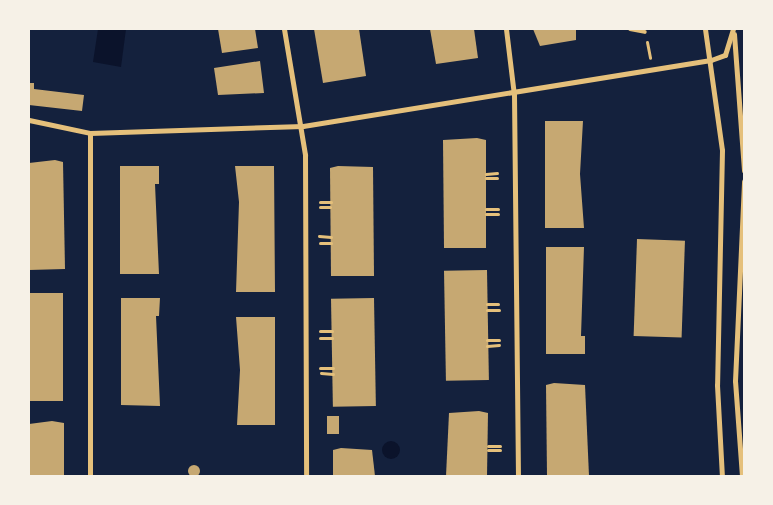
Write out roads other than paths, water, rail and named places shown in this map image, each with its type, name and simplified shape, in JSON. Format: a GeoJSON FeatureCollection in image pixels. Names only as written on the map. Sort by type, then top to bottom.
{"type":"FeatureCollection","features":[{"type":"Feature","properties":{"kind":"street"},"geometry":{"type":"LineString","coordinates":[[284,29],[303,126],[306,476]]}},
{"type":"Feature","properties":{"kind":"street"},"geometry":{"type":"LineString","coordinates":[[506,29],[514,95],[518,476]]}},
{"type":"Feature","properties":{"kind":"street"},"geometry":{"type":"LineString","coordinates":[[705,29],[722,150],[717,385],[722,476]]}},
{"type":"Feature","properties":{"kind":"street"},"geometry":{"type":"LineString","coordinates":[[29,120],[90,133],[303,126],[514,95],[710,60],[726,55],[733,29]]}},
{"type":"Feature","properties":{"kind":"street"},"geometry":{"type":"LineString","coordinates":[[733,29],[744,171]]}},
{"type":"Feature","properties":{"kind":"street"},"geometry":{"type":"LineString","coordinates":[[90,133],[90,476]]}},
{"type":"Feature","properties":{"kind":"street"},"geometry":{"type":"LineString","coordinates":[[742,476],[735,381],[744,181]]}},
{"type":"Feature","properties":{"kind":"lane"},"geometry":{"type":"LineString","coordinates":[[630,29],[645,32]]}},
{"type":"Feature","properties":{"kind":"water"},"geometry":{"type":"Polygon","coordinates":[[[98,29],[126,29],[121,67],[93,62],[98,29]]]}},
{"type":"Feature","properties":{"kind":"water"},"geometry":{"type":"Polygon","coordinates":[[[391,441],[397,444],[400,450],[397,456],[391,459],[385,456],[382,450],[385,444],[391,441]]]}}]}
